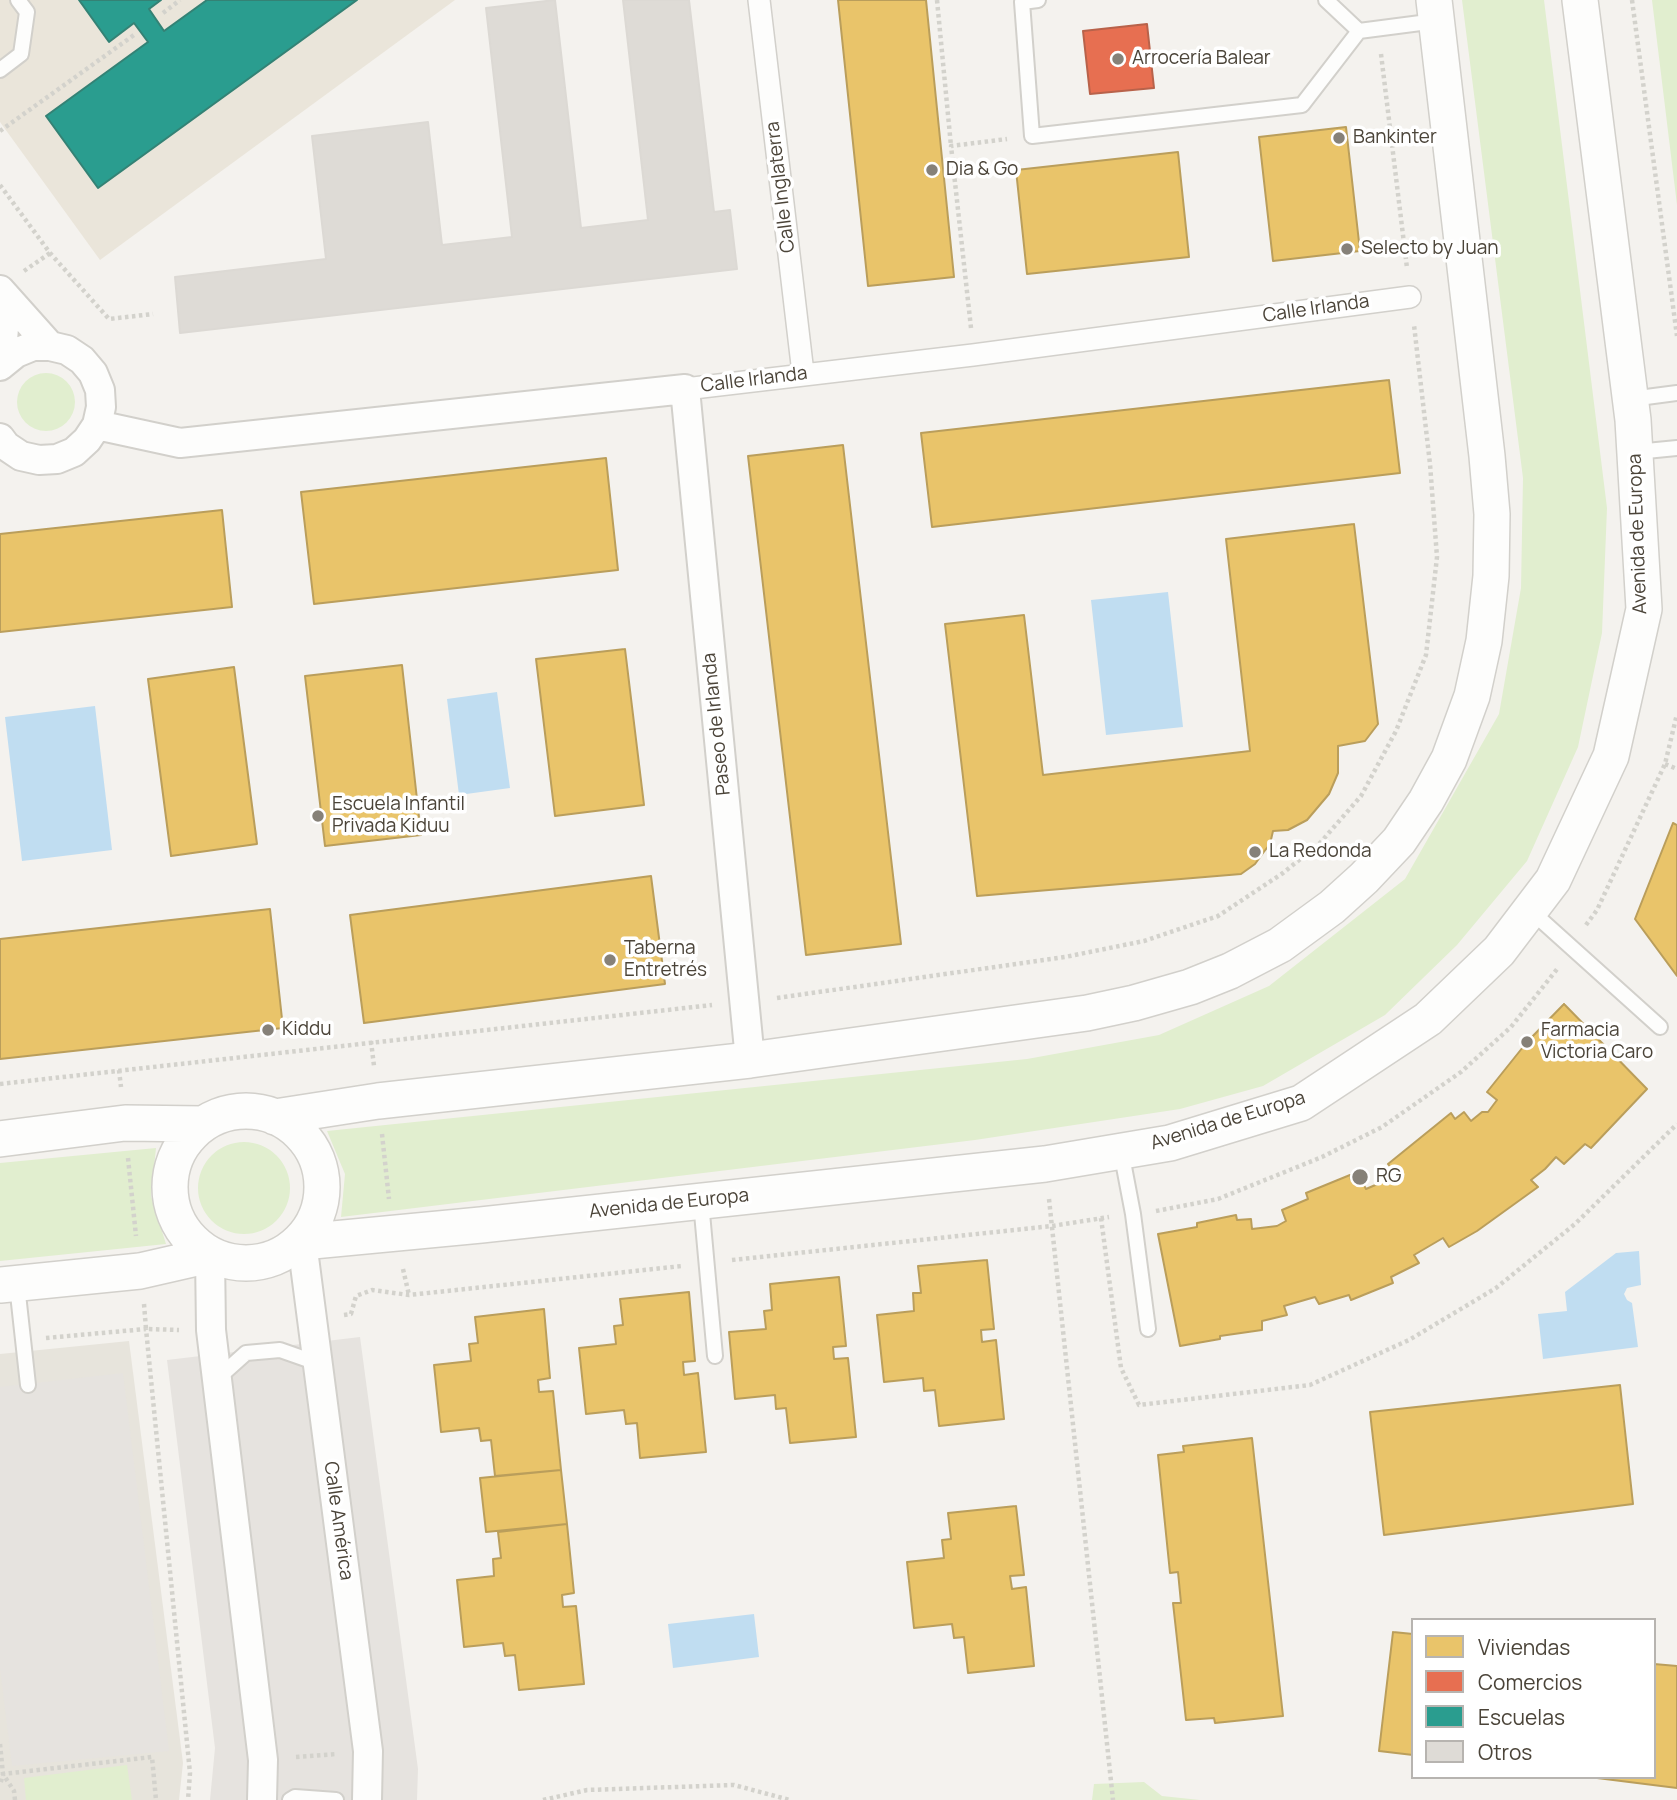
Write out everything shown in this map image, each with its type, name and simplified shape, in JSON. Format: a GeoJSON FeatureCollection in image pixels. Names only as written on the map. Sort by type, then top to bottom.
{"type":"FeatureCollection","features":[{"type":"Feature","properties":{"kind":"street","name":"Calle Inglaterra"},"geometry":{"type":"LineString","coordinates":[[759,0],[803,373]]}},
{"type":"Feature","properties":{"kind":"street","name":"Avenida de Europa"},"geometry":{"type":"LineString","coordinates":[[302,1242],[1045,1164],[1170,1143],[1301,1103],[1428,1019],[1499,951],[1553,880],[1611,756],[1644,609],[1631,399],[1580,0]]}},
{"type":"Feature","properties":{"kind":"street"},"geometry":{"type":"LineString","coordinates":[[275,1116],[298,1132],[314,1155],[321,1182],[318,1210],[312,1227],[302,1242],[261,1262],[235,1262],[210,1255],[189,1239],[175,1216],[169,1191],[173,1165],[184,1141],[202,1124],[226,1113],[251,1111],[275,1116],[378,1101],[750,1060],[1087,1013],[1190,987],[1230,971],[1280,945],[1332,907],[1364,878],[1399,841],[1449,760],[1472,696],[1486,628],[1491,576],[1492,514],[1435,10]]}},
{"type":"Feature","properties":{"kind":"street"},"geometry":{"type":"LineString","coordinates":[[0,290],[50,346]]}},
{"type":"Feature","properties":{"kind":"street","name":"Calle Irlanda"},"geometry":{"type":"LineString","coordinates":[[97,425],[180,443],[974,355],[1410,297]]}},
{"type":"Feature","properties":{"kind":"street"},"geometry":{"type":"LineString","coordinates":[[0,299],[4,328],[1,365]]}},
{"type":"Feature","properties":{"kind":"street"},"geometry":{"type":"LineString","coordinates":[[0,438],[6,446],[21,456],[39,460],[57,459],[74,452],[88,440],[97,425],[101,407],[100,390],[93,373],[75,355],[50,346],[33,346],[16,353],[1,365]]}},
{"type":"Feature","properties":{"kind":"street","name":"Paseo de Irlanda"},"geometry":{"type":"LineString","coordinates":[[685,389],[750,1060]]}},
{"type":"Feature","properties":{"kind":"street"},"geometry":{"type":"LineString","coordinates":[[0,1139],[125,1124],[202,1124]]}},
{"type":"Feature","properties":{"kind":"street","name":"Calle América"},"geometry":{"type":"LineString","coordinates":[[302,1242],[368,1751],[367,1800]]}},
{"type":"Feature","properties":{"kind":"street"},"geometry":{"type":"LineString","coordinates":[[8,1284],[140,1271],[210,1255]]}},
{"type":"Feature","properties":{"kind":"street"},"geometry":{"type":"LineString","coordinates":[[210,1255],[211,1330],[263,1760],[262,1800]]}},
{"type":"Feature","properties":{"kind":"lane"},"geometry":{"type":"LineString","coordinates":[[0,71],[21,54],[27,12],[18,0]]}},
{"type":"Feature","properties":{"kind":"lane"},"geometry":{"type":"LineString","coordinates":[[1038,0],[1022,2],[1032,136],[1302,105],[1359,31],[1378,28],[1435,10]]}},
{"type":"Feature","properties":{"kind":"lane"},"geometry":{"type":"LineString","coordinates":[[1326,0],[1359,31]]}},
{"type":"Feature","properties":{"kind":"lane"},"geometry":{"type":"LineString","coordinates":[[1631,399],[1677,393]]}},
{"type":"Feature","properties":{"kind":"lane"},"geometry":{"type":"LineString","coordinates":[[1636,452],[1677,448]]}},
{"type":"Feature","properties":{"kind":"lane"},"geometry":{"type":"LineString","coordinates":[[1530,910],[1660,1027]]}},
{"type":"Feature","properties":{"kind":"lane"},"geometry":{"type":"LineString","coordinates":[[1121,1151],[1133,1214],[1148,1329]]}},
{"type":"Feature","properties":{"kind":"lane"},"geometry":{"type":"LineString","coordinates":[[701,1201],[715,1356]]}},
{"type":"Feature","properties":{"kind":"lane"},"geometry":{"type":"LineString","coordinates":[[8,1284],[23,1340],[28,1385]]}},
{"type":"Feature","properties":{"kind":"lane"},"geometry":{"type":"LineString","coordinates":[[217,1379],[246,1353],[280,1350],[317,1363]]}},
{"type":"Feature","properties":{"kind":"lane"},"geometry":{"type":"LineString","coordinates":[[290,1800],[295,1797],[336,1800]]}},
{"type":"Feature","properties":{"kind":"path"},"geometry":{"type":"LineString","coordinates":[[163,13],[180,0]]}},
{"type":"Feature","properties":{"kind":"path"},"geometry":{"type":"LineString","coordinates":[[937,0],[974,355]]}},
{"type":"Feature","properties":{"kind":"path"},"geometry":{"type":"LineString","coordinates":[[1632,0],[1677,336]]}},
{"type":"Feature","properties":{"kind":"path"},"geometry":{"type":"LineString","coordinates":[[0,1084],[744,1002],[1051,959],[1144,942],[1218,916],[1283,873],[1320,843],[1361,796],[1396,732],[1426,655],[1437,557],[1430,464],[1378,28]]}},
{"type":"Feature","properties":{"kind":"path"},"geometry":{"type":"LineString","coordinates":[[0,131],[134,35]]}},
{"type":"Feature","properties":{"kind":"path"},"geometry":{"type":"LineString","coordinates":[[951,146],[1032,136]]}},
{"type":"Feature","properties":{"kind":"path"},"geometry":{"type":"LineString","coordinates":[[0,185],[50,253],[109,319],[153,314]]}},
{"type":"Feature","properties":{"kind":"path"},"geometry":{"type":"LineString","coordinates":[[1665,764],[1677,769]]}},
{"type":"Feature","properties":{"kind":"path"},"geometry":{"type":"LineString","coordinates":[[371,1041],[393,1234],[410,1295]]}},
{"type":"Feature","properties":{"kind":"path"},"geometry":{"type":"LineString","coordinates":[[119,1070],[190,1773],[188,1800]]}},
{"type":"Feature","properties":{"kind":"path"},"geometry":{"type":"LineString","coordinates":[[1101,1218],[1121,1368],[1139,1405],[1310,1385],[1409,1340],[1496,1288],[1575,1224],[1677,1124]]}},
{"type":"Feature","properties":{"kind":"path"},"geometry":{"type":"LineString","coordinates":[[1045,1164],[1112,1800]]}},
{"type":"Feature","properties":{"kind":"path"},"geometry":{"type":"LineString","coordinates":[[23,1340],[146,1329]]}},
{"type":"Feature","properties":{"kind":"path"},"geometry":{"type":"LineString","coordinates":[[0,1744],[4,1774],[14,1791],[15,1800]]}},
{"type":"Feature","properties":{"kind":"path"},"geometry":{"type":"LineString","coordinates":[[263,1760],[368,1751]]}},
{"type":"Feature","properties":{"kind":"path"},"geometry":{"type":"LineString","coordinates":[[4,1774],[152,1757],[156,1800]]}},
{"type":"Feature","properties":{"kind":"path"},"geometry":{"type":"LineString","coordinates":[[0,1785],[4,1774]]}},
{"type":"Feature","properties":{"kind":"path"},"geometry":{"type":"LineString","coordinates":[[543,1800],[587,1790],[734,1785],[790,1800]]}},
{"type":"Feature","properties":{"kind":"shaded area"},"geometry":{"type":"Polygon","coordinates":[[[0,0],[455,0],[100,260],[0,122],[0,0]]]}},
{"type":"Feature","properties":{"kind":"shaded area"},"geometry":{"type":"Polygon","coordinates":[[[360,1337],[418,1769],[417,1800],[210,1800],[215,1748],[167,1360],[360,1337]]]}},
{"type":"Feature","properties":{"kind":"shaded area"},"geometry":{"type":"Polygon","coordinates":[[[129,1341],[183,1763],[179,1800],[0,1800],[0,1354],[129,1341]]]}},
{"type":"Feature","properties":{"kind":"shaded area"},"geometry":{"type":"Polygon","coordinates":[[[123,1373],[169,1751],[12,1766],[0,1668],[0,1387],[123,1373]]]}},
{"type":"Feature","properties":{"kind":"green space"},"geometry":{"type":"Polygon","coordinates":[[[1462,0],[1544,0],[1607,508],[1602,633],[1578,747],[1527,861],[1457,945],[1385,1015],[1263,1086],[1180,1109],[975,1140],[341,1217],[345,1174],[327,1131],[1027,1059],[1159,1035],[1269,986],[1405,879],[1499,714],[1521,588],[1523,478],[1462,0]]]}},
{"type":"Feature","properties":{"kind":"green space"},"geometry":{"type":"Polygon","coordinates":[[[1652,0],[1677,0],[1677,205],[1652,0]]]}},
{"type":"Feature","properties":{"kind":"green space"},"geometry":{"type":"Polygon","coordinates":[[[46,373],[62,378],[70,386],[75,402],[70,418],[62,426],[46,431],[30,426],[22,418],[17,402],[22,386],[30,378],[46,373]]]}},
{"type":"Feature","properties":{"kind":"green space"},"geometry":{"type":"Polygon","coordinates":[[[244,1142],[270,1150],[282,1162],[290,1188],[282,1214],[270,1226],[244,1234],[218,1226],[206,1214],[198,1188],[206,1162],[218,1150],[244,1142]]]}},
{"type":"Feature","properties":{"kind":"green space"},"geometry":{"type":"Polygon","coordinates":[[[156,1148],[151,1196],[166,1244],[0,1261],[0,1163],[156,1148]]]}},
{"type":"Feature","properties":{"kind":"green space"},"geometry":{"type":"Polygon","coordinates":[[[127,1765],[132,1800],[26,1800],[24,1778],[127,1765]]]}},
{"type":"Feature","properties":{"kind":"green space"},"geometry":{"type":"Polygon","coordinates":[[[1144,1782],[1162,1796],[1200,1800],[1092,1800],[1094,1784],[1144,1782]]]}},
{"type":"Feature","properties":{"kind":"water"},"geometry":{"type":"Polygon","coordinates":[[[1168,592],[1183,727],[1106,735],[1091,600],[1168,592]]]}},
{"type":"Feature","properties":{"kind":"water"},"geometry":{"type":"Polygon","coordinates":[[[497,692],[510,788],[459,795],[447,699],[497,692]]]}},
{"type":"Feature","properties":{"kind":"water"},"geometry":{"type":"Polygon","coordinates":[[[95,706],[112,850],[22,861],[5,717],[95,706]]]}},
{"type":"Feature","properties":{"kind":"water"},"geometry":{"type":"Polygon","coordinates":[[[1639,1251],[1641,1285],[1627,1288],[1624,1294],[1632,1303],[1638,1347],[1543,1359],[1538,1314],[1567,1311],[1565,1292],[1616,1253],[1639,1251]]]}},
{"type":"Feature","properties":{"kind":"water"},"geometry":{"type":"Polygon","coordinates":[[[754,1614],[759,1657],[673,1668],[668,1624],[754,1614]]]}},
{"type":"Feature","properties":{"kind":"building: Viviendas"},"geometry":{"type":"Polygon","coordinates":[[[838,0],[926,0],[954,277],[868,286],[838,0]]]}},
{"type":"Feature","properties":{"kind":"building: Viviendas"},"geometry":{"type":"Polygon","coordinates":[[[1346,127],[1360,251],[1273,261],[1259,137],[1346,127]]]}},
{"type":"Feature","properties":{"kind":"building: Viviendas"},"geometry":{"type":"Polygon","coordinates":[[[1178,152],[1189,257],[1027,274],[1016,170],[1178,152]]]}},
{"type":"Feature","properties":{"kind":"building: Viviendas"},"geometry":{"type":"Polygon","coordinates":[[[1389,380],[1400,473],[932,527],[921,433],[1389,380]]]}},
{"type":"Feature","properties":{"kind":"building: Viviendas"},"geometry":{"type":"Polygon","coordinates":[[[843,445],[901,944],[806,955],[748,456],[843,445]]]}},
{"type":"Feature","properties":{"kind":"building: Viviendas"},"geometry":{"type":"Polygon","coordinates":[[[606,458],[618,570],[314,604],[301,492],[606,458]]]}},
{"type":"Feature","properties":{"kind":"building: Viviendas"},"geometry":{"type":"Polygon","coordinates":[[[222,510],[232,607],[0,632],[0,534],[222,510]]]}},
{"type":"Feature","properties":{"kind":"building: Viviendas"},"geometry":{"type":"Polygon","coordinates":[[[1354,524],[1378,724],[1365,741],[1338,746],[1338,773],[1329,794],[1307,820],[1288,830],[1273,831],[1270,844],[1255,864],[1241,874],[977,896],[945,624],[1024,615],[1043,775],[1250,751],[1226,539],[1354,524]]]}},
{"type":"Feature","properties":{"kind":"building: Viviendas"},"geometry":{"type":"Polygon","coordinates":[[[625,649],[644,805],[555,816],[536,659],[625,649]]]}},
{"type":"Feature","properties":{"kind":"building: Viviendas"},"geometry":{"type":"Polygon","coordinates":[[[402,665],[421,835],[325,846],[305,676],[402,665]]]}},
{"type":"Feature","properties":{"kind":"building: Viviendas"},"geometry":{"type":"Polygon","coordinates":[[[234,667],[257,844],[171,856],[148,679],[234,667]]]}},
{"type":"Feature","properties":{"kind":"building: Viviendas"},"geometry":{"type":"Polygon","coordinates":[[[1673,823],[1677,825],[1677,976],[1635,919],[1673,823]]]}},
{"type":"Feature","properties":{"kind":"building: Viviendas"},"geometry":{"type":"Polygon","coordinates":[[[651,876],[665,984],[364,1023],[350,915],[651,876]]]}},
{"type":"Feature","properties":{"kind":"building: Viviendas"},"geometry":{"type":"Polygon","coordinates":[[[270,909],[283,1028],[0,1059],[0,939],[270,909]]]}},
{"type":"Feature","properties":{"kind":"building: Viviendas"},"geometry":{"type":"Polygon","coordinates":[[[1564,1004],[1647,1089],[1591,1148],[1585,1144],[1564,1164],[1556,1157],[1531,1180],[1538,1187],[1477,1231],[1449,1247],[1443,1238],[1414,1255],[1419,1263],[1391,1277],[1393,1283],[1351,1300],[1349,1295],[1319,1304],[1315,1297],[1284,1306],[1287,1315],[1262,1321],[1262,1330],[1220,1336],[1220,1339],[1180,1346],[1158,1234],[1197,1227],[1197,1223],[1236,1215],[1237,1220],[1251,1219],[1252,1229],[1277,1226],[1286,1221],[1282,1210],[1308,1199],[1306,1193],[1350,1175],[1351,1180],[1360,1178],[1366,1189],[1387,1180],[1394,1172],[1388,1164],[1451,1113],[1455,1119],[1464,1112],[1471,1121],[1482,1112],[1488,1112],[1497,1100],[1487,1092],[1527,1042],[1564,1004]]]}},
{"type":"Feature","properties":{"kind":"building: Viviendas"},"geometry":{"type":"Polygon","coordinates":[[[987,1260],[994,1329],[981,1330],[982,1342],[996,1340],[1004,1419],[939,1426],[935,1390],[924,1391],[923,1378],[884,1382],[877,1315],[914,1311],[913,1293],[921,1293],[918,1266],[987,1260]]]}},
{"type":"Feature","properties":{"kind":"building: Viviendas"},"geometry":{"type":"Polygon","coordinates":[[[839,1277],[846,1346],[833,1347],[834,1359],[848,1358],[856,1437],[790,1443],[786,1408],[776,1409],[775,1395],[735,1399],[729,1332],[766,1329],[764,1311],[772,1310],[770,1284],[839,1277]]]}},
{"type":"Feature","properties":{"kind":"building: Viviendas"},"geometry":{"type":"Polygon","coordinates":[[[689,1292],[695,1361],[683,1362],[684,1375],[698,1373],[706,1452],[640,1458],[637,1423],[626,1424],[624,1410],[586,1414],[579,1348],[616,1344],[614,1326],[623,1325],[620,1299],[689,1292]]]}},
{"type":"Feature","properties":{"kind":"building: Viviendas"},"geometry":{"type":"Polygon","coordinates":[[[544,1309],[550,1378],[538,1380],[539,1392],[553,1391],[561,1470],[495,1476],[491,1440],[481,1441],[479,1428],[441,1432],[434,1365],[471,1361],[469,1344],[478,1343],[475,1317],[544,1309]]]}},
{"type":"Feature","properties":{"kind":"building: Viviendas"},"geometry":{"type":"Polygon","coordinates":[[[1620,1385],[1633,1504],[1384,1535],[1370,1412],[1620,1385]]]}},
{"type":"Feature","properties":{"kind":"building: Viviendas"},"geometry":{"type":"Polygon","coordinates":[[[1252,1438],[1283,1716],[1215,1723],[1214,1718],[1186,1720],[1173,1603],[1181,1603],[1178,1572],[1170,1573],[1158,1455],[1184,1452],[1183,1446],[1252,1438]]]}},
{"type":"Feature","properties":{"kind":"building: Viviendas"},"geometry":{"type":"Polygon","coordinates":[[[561,1470],[567,1524],[486,1532],[480,1478],[561,1470]]]}},
{"type":"Feature","properties":{"kind":"building: Viviendas"},"geometry":{"type":"Polygon","coordinates":[[[1016,1506],[1024,1575],[1010,1576],[1012,1589],[1026,1587],[1034,1666],[968,1673],[964,1637],[954,1638],[952,1624],[914,1628],[907,1562],[944,1558],[942,1540],[951,1539],[948,1513],[1016,1506]]]}},
{"type":"Feature","properties":{"kind":"building: Viviendas"},"geometry":{"type":"Polygon","coordinates":[[[567,1524],[574,1593],[562,1595],[563,1607],[576,1606],[584,1684],[519,1690],[515,1655],[505,1656],[503,1643],[464,1647],[457,1580],[494,1576],[493,1559],[501,1558],[498,1532],[567,1524]]]}},
{"type":"Feature","properties":{"kind":"building: Viviendas"},"geometry":{"type":"Polygon","coordinates":[[[1393,1632],[1411,1634],[1411,1755],[1379,1751],[1393,1632]]]}},
{"type":"Feature","properties":{"kind":"building: Viviendas"},"geometry":{"type":"Polygon","coordinates":[[[1656,1664],[1677,1666],[1677,1788],[1605,1779],[1656,1779],[1656,1664]]]}},
{"type":"Feature","properties":{"kind":"building: Comercios","name":"Arrocería Balear"},"geometry":{"type":"Polygon","coordinates":[[[1147,24],[1154,88],[1090,94],[1083,31],[1147,24]]]}},
{"type":"Feature","properties":{"kind":"building: Escuelas"},"geometry":{"type":"Polygon","coordinates":[[[79,0],[161,0],[149,9],[164,31],[207,0],[357,0],[98,188],[46,116],[148,42],[134,23],[109,42],[79,0]]]}},
{"type":"Feature","properties":{"kind":"building: Otros"},"geometry":{"type":"Polygon","coordinates":[[[555,0],[581,228],[648,220],[623,0],[689,0],[714,212],[730,210],[737,269],[180,333],[175,277],[326,259],[312,136],[428,122],[442,245],[512,237],[486,8],[555,0]]]}},
{"type":"Feature","properties":{"kind":"place","name":"Arrocería Balear"},"geometry":{"type":"Point","coordinates":[1118,59]}},
{"type":"Feature","properties":{"kind":"place","name":"Bankinter"},"geometry":{"type":"Point","coordinates":[1339,138]}},
{"type":"Feature","properties":{"kind":"place","name":"Dia & Go"},"geometry":{"type":"Point","coordinates":[932,170]}},
{"type":"Feature","properties":{"kind":"place","name":"Selecto by Juan"},"geometry":{"type":"Point","coordinates":[1347,249]}},
{"type":"Feature","properties":{"kind":"place","name":"Escuela Infantil Privada Kiduu"},"geometry":{"type":"Point","coordinates":[318,816]}},
{"type":"Feature","properties":{"kind":"place","name":"La Redonda"},"geometry":{"type":"Point","coordinates":[1255,852]}},
{"type":"Feature","properties":{"kind":"place","name":"Taberna Entretrés"},"geometry":{"type":"Point","coordinates":[610,960]}},
{"type":"Feature","properties":{"kind":"place","name":"Kiddu"},"geometry":{"type":"Point","coordinates":[268,1030]}},
{"type":"Feature","properties":{"kind":"place","name":"Farmacia Victoria Caro"},"geometry":{"type":"Point","coordinates":[1527,1042]}},
{"type":"Feature","properties":{"kind":"place","name":"RG"},"geometry":{"type":"Point","coordinates":[1360,1177]}}]}
